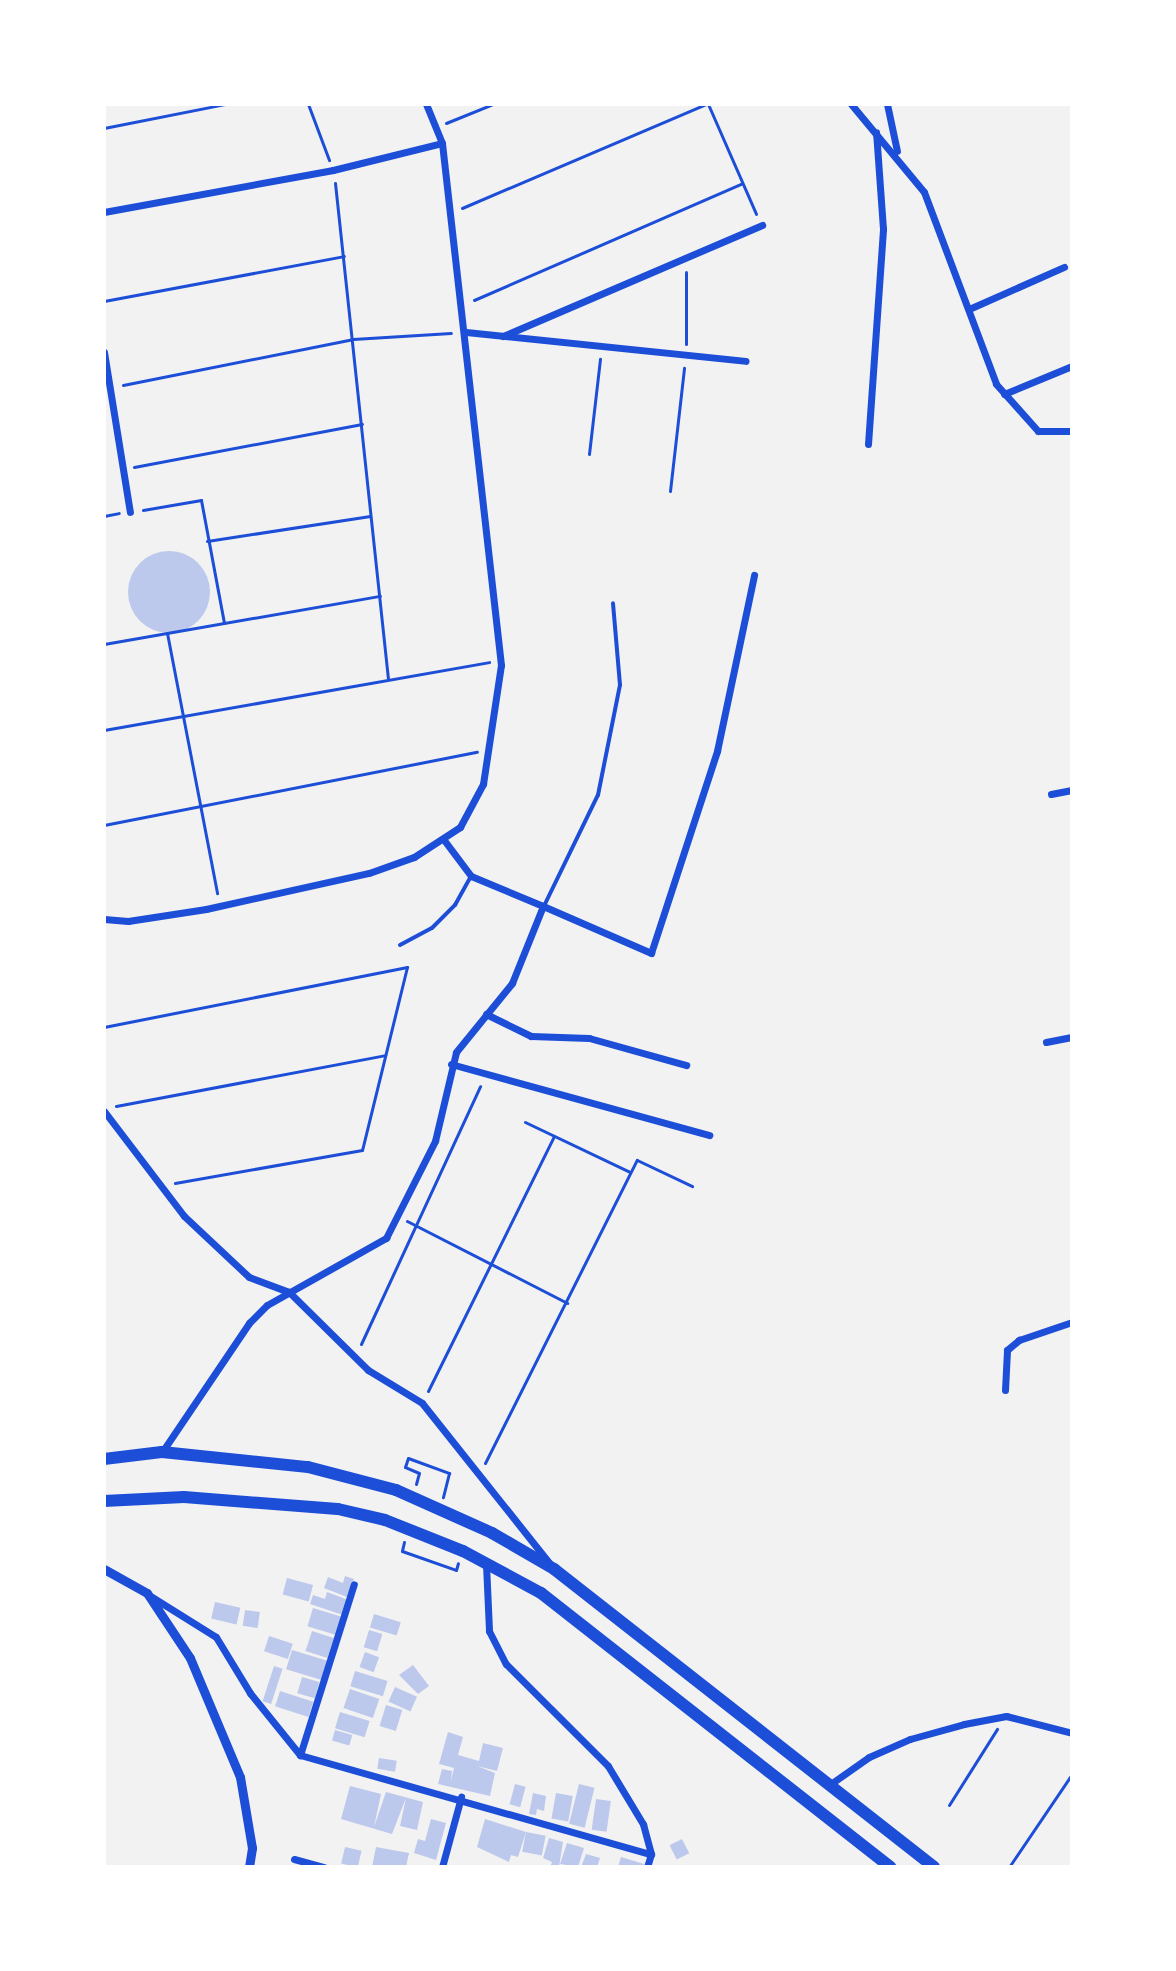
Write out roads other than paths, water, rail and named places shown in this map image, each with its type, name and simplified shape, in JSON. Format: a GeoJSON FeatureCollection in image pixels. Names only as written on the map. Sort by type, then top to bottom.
{"type":"FeatureCollection","features":[{"type":"Feature","properties":{"kind":"highway"},"geometry":{"type":"LineString","coordinates":[[104,1459],[162,1452],[308,1467],[440,1508],[554,1569],[832,1783],[934,1867]]}},
{"type":"Feature","properties":{"kind":"highway"},"geometry":{"type":"LineString","coordinates":[[104,1501],[184,1497],[338,1509],[385,1520],[486,1562],[541,1593],[891,1867]]}},
{"type":"Feature","properties":{"kind":"street"},"geometry":{"type":"LineString","coordinates":[[104,919],[128,921],[220,906],[369,873],[444,840],[460,827],[483,784],[500,660],[463,304],[442,143],[426,104]]}},
{"type":"Feature","properties":{"kind":"street"},"geometry":{"type":"LineString","coordinates":[[851,104],[898,153],[924,192],[1004,394],[1038,431],[1072,431]]}},
{"type":"Feature","properties":{"kind":"street"},"geometry":{"type":"LineString","coordinates":[[887,104],[898,153]]}},
{"type":"Feature","properties":{"kind":"street"},"geometry":{"type":"LineString","coordinates":[[868,444],[883,229],[875,130]]}},
{"type":"Feature","properties":{"kind":"street"},"geometry":{"type":"LineString","coordinates":[[104,212],[333,170],[442,143]]}},
{"type":"Feature","properties":{"kind":"street"},"geometry":{"type":"LineString","coordinates":[[503,336],[681,257],[762,225]]}},
{"type":"Feature","properties":{"kind":"street"},"geometry":{"type":"LineString","coordinates":[[969,309],[1064,267]]}},
{"type":"Feature","properties":{"kind":"street"},"geometry":{"type":"LineString","coordinates":[[466,332],[745,361]]}},
{"type":"Feature","properties":{"kind":"street"},"geometry":{"type":"LineString","coordinates":[[104,352],[130,512]]}},
{"type":"Feature","properties":{"kind":"street"},"geometry":{"type":"LineString","coordinates":[[1004,394],[1072,366]]}},
{"type":"Feature","properties":{"kind":"street"},"geometry":{"type":"LineString","coordinates":[[444,840],[471,876],[651,953],[717,751],[754,575]]}},
{"type":"Feature","properties":{"kind":"street"},"geometry":{"type":"LineString","coordinates":[[1051,794],[1072,790]]}},
{"type":"Feature","properties":{"kind":"street"},"geometry":{"type":"LineString","coordinates":[[162,1452],[249,1323],[289,1292],[371,1250],[400,1217],[435,1141],[451,1064],[512,983],[543,906]]}},
{"type":"Feature","properties":{"kind":"street"},"geometry":{"type":"LineString","coordinates":[[486,1014],[531,1036],[589,1038],[686,1065]]}},
{"type":"Feature","properties":{"kind":"street"},"geometry":{"type":"LineString","coordinates":[[1046,1042],[1072,1037]]}},
{"type":"Feature","properties":{"kind":"street"},"geometry":{"type":"LineString","coordinates":[[451,1064],[487,1071],[709,1135]]}},
{"type":"Feature","properties":{"kind":"street"},"geometry":{"type":"LineString","coordinates":[[104,1110],[159,1186],[249,1277],[289,1292],[354,1358],[422,1403],[480,1472],[554,1569]]}},
{"type":"Feature","properties":{"kind":"street"},"geometry":{"type":"LineString","coordinates":[[1005,1390],[1007,1350],[1019,1340],[1072,1322]]}},
{"type":"Feature","properties":{"kind":"street"},"geometry":{"type":"LineString","coordinates":[[486,1562],[489,1631],[506,1664],[608,1766],[643,1824],[651,1854],[647,1867]]}},
{"type":"Feature","properties":{"kind":"street"},"geometry":{"type":"LineString","coordinates":[[104,1569],[216,1637],[250,1693],[300,1755],[461,1797],[651,1854]]}},
{"type":"Feature","properties":{"kind":"street"},"geometry":{"type":"LineString","coordinates":[[300,1755],[354,1584]]}},
{"type":"Feature","properties":{"kind":"street"},"geometry":{"type":"LineString","coordinates":[[147,1593],[190,1658],[240,1777],[252,1848],[249,1867]]}},
{"type":"Feature","properties":{"kind":"street"},"geometry":{"type":"LineString","coordinates":[[832,1783],[869,1757],[910,1739],[1006,1716],[1072,1733]]}},
{"type":"Feature","properties":{"kind":"street"},"geometry":{"type":"LineString","coordinates":[[442,1867],[461,1797]]}},
{"type":"Feature","properties":{"kind":"street"},"geometry":{"type":"LineString","coordinates":[[294,1859],[324,1867]]}},
{"type":"Feature","properties":{"kind":"lane"},"geometry":{"type":"LineString","coordinates":[[543,906],[598,795],[620,685],[613,603]]}},
{"type":"Feature","properties":{"kind":"lane"},"geometry":{"type":"LineString","coordinates":[[400,945],[432,928],[455,905],[471,876]]}}]}
